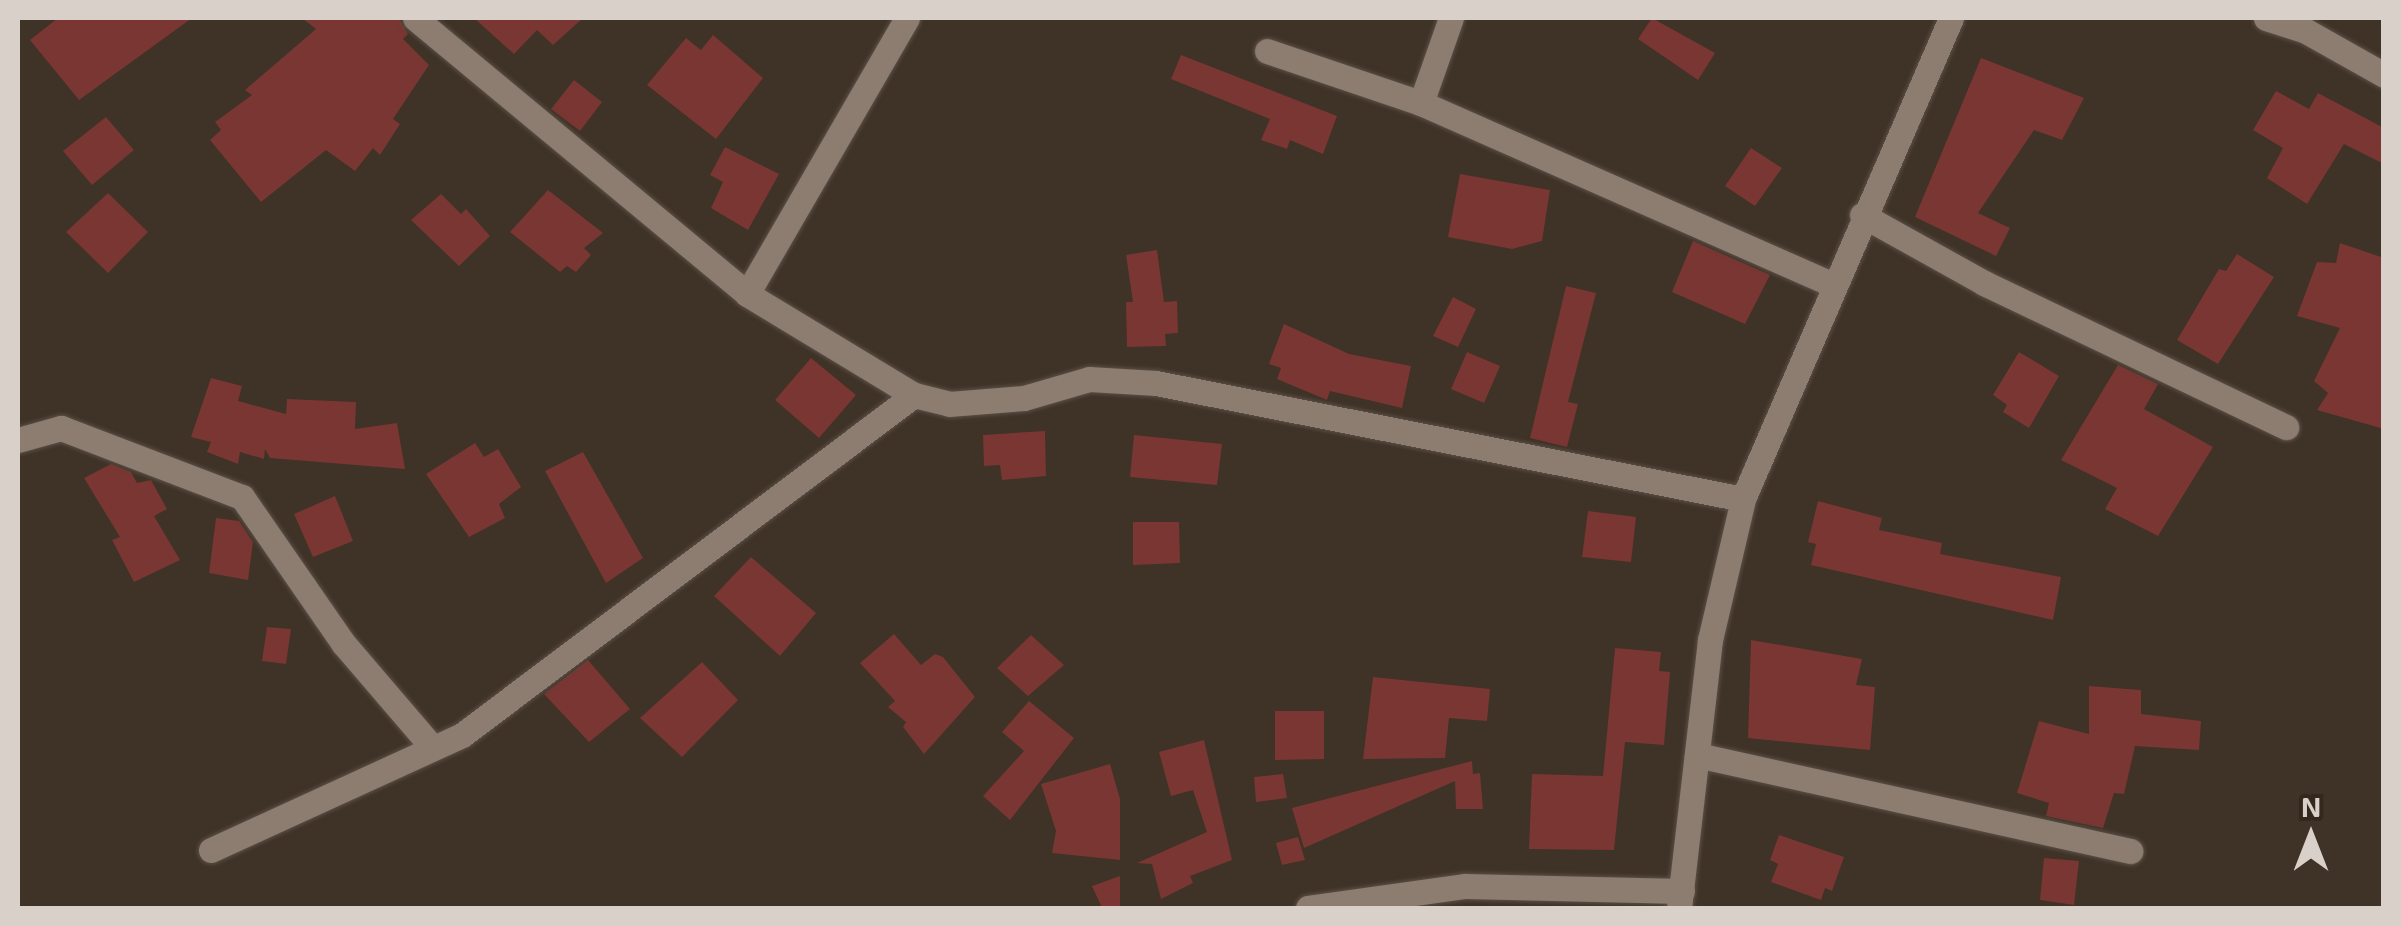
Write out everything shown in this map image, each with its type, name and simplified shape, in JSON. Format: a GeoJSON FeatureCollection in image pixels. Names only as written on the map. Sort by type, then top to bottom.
{"type":"FeatureCollection","features":[{"type":"Feature","properties":{"kind":"street"},"geometry":{"type":"LineString","coordinates":[[415,18],[747,294],[914,395],[948,404],[1024,398],[1089,378],[1156,384],[1743,499]]}},
{"type":"Feature","properties":{"kind":"street"},"geometry":{"type":"LineString","coordinates":[[747,294],[908,18]]}},
{"type":"Feature","properties":{"kind":"street"},"geometry":{"type":"LineString","coordinates":[[1421,103],[1452,18]]}},
{"type":"Feature","properties":{"kind":"street"},"geometry":{"type":"LineString","coordinates":[[1308,908],[1465,886],[1680,900],[1718,594],[1743,499],[1862,215],[1951,18]]}},
{"type":"Feature","properties":{"kind":"street"},"geometry":{"type":"LineString","coordinates":[[2266,18],[2306,31],[2384,75]]}},
{"type":"Feature","properties":{"kind":"street"},"geometry":{"type":"LineString","coordinates":[[1267,52],[1421,103],[1833,285]]}},
{"type":"Feature","properties":{"kind":"street"},"geometry":{"type":"LineString","coordinates":[[1862,215],[1984,283],[2286,426]]}},
{"type":"Feature","properties":{"kind":"street"},"geometry":{"type":"LineString","coordinates":[[211,850],[462,735],[914,395]]}},
{"type":"Feature","properties":{"kind":"street"},"geometry":{"type":"LineString","coordinates":[[18,440],[62,428],[242,497],[343,643],[433,748]]}},
{"type":"Feature","properties":{"kind":"street"},"geometry":{"type":"LineString","coordinates":[[1697,756],[2130,851]]}},
{"type":"Feature","properties":{"kind":"building"},"geometry":{"type":"Polygon","coordinates":[[[58,18],[192,18],[79,100],[30,40],[58,18]]]}},
{"type":"Feature","properties":{"kind":"building"},"geometry":{"type":"Polygon","coordinates":[[[302,18],[399,18],[408,34],[403,39],[429,65],[393,119],[400,124],[380,155],[373,148],[355,171],[326,150],[261,202],[210,140],[221,130],[215,122],[252,95],[245,90],[316,29],[302,18]]]}},
{"type":"Feature","properties":{"kind":"building"},"geometry":{"type":"Polygon","coordinates":[[[474,18],[583,18],[553,45],[537,30],[514,54],[474,18]]]}},
{"type":"Feature","properties":{"kind":"building"},"geometry":{"type":"Polygon","coordinates":[[[1652,18],[1715,53],[1698,80],[1638,39],[1652,18]]]}},
{"type":"Feature","properties":{"kind":"building"},"geometry":{"type":"Polygon","coordinates":[[[713,35],[763,78],[716,139],[647,85],[686,38],[701,50],[713,35]]]}},
{"type":"Feature","properties":{"kind":"building"},"geometry":{"type":"Polygon","coordinates":[[[1181,55],[1337,116],[1323,154],[1290,140],[1287,149],[1261,140],[1270,119],[1171,79],[1181,55]]]}},
{"type":"Feature","properties":{"kind":"building"},"geometry":{"type":"Polygon","coordinates":[[[1981,58],[2084,98],[2062,140],[2034,130],[1978,213],[2010,228],[1996,256],[1915,217],[1981,58]]]}},
{"type":"Feature","properties":{"kind":"building"},"geometry":{"type":"Polygon","coordinates":[[[574,80],[602,102],[580,131],[551,109],[574,80]]]}},
{"type":"Feature","properties":{"kind":"building"},"geometry":{"type":"Polygon","coordinates":[[[2276,91],[2309,109],[2318,93],[2384,128],[2384,164],[2344,144],[2307,204],[2267,178],[2283,148],[2253,130],[2276,91]]]}},
{"type":"Feature","properties":{"kind":"building"},"geometry":{"type":"Polygon","coordinates":[[[106,117],[134,150],[92,185],[63,151],[106,117]]]}},
{"type":"Feature","properties":{"kind":"building"},"geometry":{"type":"Polygon","coordinates":[[[725,147],[779,174],[748,230],[711,208],[723,182],[710,175],[725,147]]]}},
{"type":"Feature","properties":{"kind":"building"},"geometry":{"type":"Polygon","coordinates":[[[1751,148],[1782,168],[1755,206],[1725,186],[1751,148]]]}},
{"type":"Feature","properties":{"kind":"building"},"geometry":{"type":"Polygon","coordinates":[[[1460,174],[1550,190],[1542,241],[1512,249],[1448,237],[1460,174]]]}},
{"type":"Feature","properties":{"kind":"building"},"geometry":{"type":"Polygon","coordinates":[[[548,190],[603,233],[584,248],[591,255],[576,272],[567,266],[560,272],[510,232],[548,190]]]}},
{"type":"Feature","properties":{"kind":"building"},"geometry":{"type":"Polygon","coordinates":[[[108,193],[148,232],[108,273],[66,232],[108,193]]]}},
{"type":"Feature","properties":{"kind":"building"},"geometry":{"type":"Polygon","coordinates":[[[441,194],[461,214],[466,209],[490,236],[459,266],[411,220],[441,194]]]}},
{"type":"Feature","properties":{"kind":"building"},"geometry":{"type":"Polygon","coordinates":[[[1693,241],[1770,275],[1745,324],[1672,292],[1693,241]]]}},
{"type":"Feature","properties":{"kind":"building"},"geometry":{"type":"Polygon","coordinates":[[[2340,243],[2384,258],[2384,429],[2317,410],[2328,393],[2314,381],[2340,328],[2297,316],[2317,262],[2336,263],[2340,243]]]}},
{"type":"Feature","properties":{"kind":"building"},"geometry":{"type":"Polygon","coordinates":[[[1157,250],[1164,302],[1177,301],[1178,333],[1165,334],[1166,346],[1127,347],[1126,302],[1133,302],[1126,255],[1157,250]]]}},
{"type":"Feature","properties":{"kind":"building"},"geometry":{"type":"Polygon","coordinates":[[[2237,254],[2274,277],[2218,364],[2177,340],[2219,269],[2226,271],[2237,254]]]}},
{"type":"Feature","properties":{"kind":"building"},"geometry":{"type":"Polygon","coordinates":[[[1566,286],[1596,293],[1568,402],[1578,404],[1567,447],[1530,438],[1566,286]]]}},
{"type":"Feature","properties":{"kind":"building"},"geometry":{"type":"Polygon","coordinates":[[[1453,297],[1476,309],[1458,347],[1433,336],[1453,297]]]}},
{"type":"Feature","properties":{"kind":"building"},"geometry":{"type":"Polygon","coordinates":[[[1284,324],[1349,354],[1411,366],[1402,408],[1330,391],[1327,400],[1277,379],[1281,368],[1269,364],[1284,324]]]}},
{"type":"Feature","properties":{"kind":"building"},"geometry":{"type":"Polygon","coordinates":[[[1467,352],[1500,366],[1484,403],[1451,389],[1467,352]]]}},
{"type":"Feature","properties":{"kind":"building"},"geometry":{"type":"Polygon","coordinates":[[[2019,352],[2059,376],[2029,428],[2003,412],[2007,405],[1993,395],[2019,352]]]}},
{"type":"Feature","properties":{"kind":"building"},"geometry":{"type":"Polygon","coordinates":[[[811,358],[856,395],[819,438],[775,400],[811,358]]]}},
{"type":"Feature","properties":{"kind":"building"},"geometry":{"type":"Polygon","coordinates":[[[2118,365],[2158,384],[2144,409],[2213,447],[2158,536],[2105,509],[2117,488],[2061,460],[2118,365]]]}},
{"type":"Feature","properties":{"kind":"building"},"geometry":{"type":"Polygon","coordinates":[[[211,378],[242,386],[238,401],[286,414],[287,399],[356,402],[355,429],[397,423],[405,469],[270,458],[265,449],[264,459],[240,452],[238,464],[207,452],[211,442],[191,437],[211,378]]]}},
{"type":"Feature","properties":{"kind":"building"},"geometry":{"type":"Polygon","coordinates":[[[1045,431],[1046,476],[1002,480],[1000,465],[984,466],[983,435],[1045,431]]]}},
{"type":"Feature","properties":{"kind":"building"},"geometry":{"type":"Polygon","coordinates":[[[1134,435],[1222,444],[1217,485],[1130,477],[1134,435]]]}},
{"type":"Feature","properties":{"kind":"building"},"geometry":{"type":"Polygon","coordinates":[[[475,443],[484,457],[498,449],[521,487],[499,504],[505,518],[469,537],[426,474],[475,443]]]}},
{"type":"Feature","properties":{"kind":"building"},"geometry":{"type":"Polygon","coordinates":[[[583,452],[643,558],[606,583],[545,471],[583,452]]]}},
{"type":"Feature","properties":{"kind":"building"},"geometry":{"type":"Polygon","coordinates":[[[111,464],[131,472],[137,483],[151,480],[167,509],[154,516],[180,560],[134,582],[112,540],[120,537],[84,478],[111,464]]]}},
{"type":"Feature","properties":{"kind":"building"},"geometry":{"type":"Polygon","coordinates":[[[335,496],[353,541],[313,557],[294,514],[335,496]]]}},
{"type":"Feature","properties":{"kind":"building"},"geometry":{"type":"Polygon","coordinates":[[[1818,501],[1882,518],[1879,530],[1942,543],[1940,554],[2061,577],[2053,620],[1811,565],[1816,544],[1808,542],[1818,501]]]}},
{"type":"Feature","properties":{"kind":"building"},"geometry":{"type":"Polygon","coordinates":[[[1588,511],[1636,517],[1631,562],[1582,557],[1588,511]]]}},
{"type":"Feature","properties":{"kind":"building"},"geometry":{"type":"Polygon","coordinates":[[[216,518],[239,521],[253,542],[248,580],[209,573],[216,518]]]}},
{"type":"Feature","properties":{"kind":"building"},"geometry":{"type":"Polygon","coordinates":[[[1133,522],[1179,522],[1180,563],[1133,565],[1133,522]]]}},
{"type":"Feature","properties":{"kind":"building"},"geometry":{"type":"Polygon","coordinates":[[[751,557],[816,613],[780,656],[714,596],[751,557]]]}},
{"type":"Feature","properties":{"kind":"building"},"geometry":{"type":"Polygon","coordinates":[[[267,627],[291,629],[286,664],[262,661],[267,627]]]}},
{"type":"Feature","properties":{"kind":"building"},"geometry":{"type":"Polygon","coordinates":[[[894,634],[921,665],[935,654],[943,657],[975,697],[924,754],[903,727],[906,722],[888,707],[895,701],[860,663],[894,634]]]}},
{"type":"Feature","properties":{"kind":"building"},"geometry":{"type":"Polygon","coordinates":[[[1031,635],[1064,665],[1028,696],[997,668],[1031,635]]]}},
{"type":"Feature","properties":{"kind":"building"},"geometry":{"type":"Polygon","coordinates":[[[1751,640],[1862,659],[1856,685],[1875,687],[1870,750],[1748,738],[1751,640]]]}},
{"type":"Feature","properties":{"kind":"building"},"geometry":{"type":"Polygon","coordinates":[[[1615,648],[1661,652],[1659,671],[1670,672],[1664,745],[1625,742],[1614,850],[1529,849],[1532,774],[1603,776],[1615,648]]]}},
{"type":"Feature","properties":{"kind":"building"},"geometry":{"type":"Polygon","coordinates":[[[588,660],[630,709],[589,742],[544,694],[588,660]]]}},
{"type":"Feature","properties":{"kind":"building"},"geometry":{"type":"Polygon","coordinates":[[[702,662],[738,700],[682,757],[640,718],[702,662]]]}},
{"type":"Feature","properties":{"kind":"building"},"geometry":{"type":"Polygon","coordinates":[[[1373,677],[1490,689],[1487,721],[1449,718],[1445,758],[1363,759],[1373,677]]]}},
{"type":"Feature","properties":{"kind":"building"},"geometry":{"type":"Polygon","coordinates":[[[2089,686],[2141,690],[2141,714],[2201,721],[2199,750],[2135,746],[2124,794],[2114,793],[2103,828],[2046,816],[2049,803],[2017,793],[2039,721],[2089,734],[2089,686]]]}},
{"type":"Feature","properties":{"kind":"building"},"geometry":{"type":"Polygon","coordinates":[[[1029,701],[1074,738],[1010,820],[983,796],[1024,751],[1002,732],[1029,701]]]}},
{"type":"Feature","properties":{"kind":"building"},"geometry":{"type":"Polygon","coordinates":[[[1275,711],[1324,711],[1324,759],[1275,760],[1275,711]]]}},
{"type":"Feature","properties":{"kind":"building"},"geometry":{"type":"Polygon","coordinates":[[[1204,740],[1232,860],[1190,876],[1193,883],[1161,899],[1152,864],[1137,863],[1207,832],[1193,790],[1171,796],[1159,752],[1204,740]]]}},
{"type":"Feature","properties":{"kind":"building"},"geometry":{"type":"Polygon","coordinates":[[[1472,761],[1473,774],[1480,773],[1483,809],[1456,809],[1455,781],[1304,848],[1292,808],[1472,761]]]}},
{"type":"Feature","properties":{"kind":"building"},"geometry":{"type":"Polygon","coordinates":[[[1110,764],[1120,799],[1120,860],[1052,853],[1056,831],[1041,784],[1110,764]]]}},
{"type":"Feature","properties":{"kind":"building"},"geometry":{"type":"Polygon","coordinates":[[[1283,774],[1287,798],[1256,802],[1254,777],[1283,774]]]}},
{"type":"Feature","properties":{"kind":"building"},"geometry":{"type":"Polygon","coordinates":[[[1779,835],[1844,857],[1832,891],[1825,888],[1821,900],[1771,882],[1778,864],[1770,860],[1779,835]]]}},
{"type":"Feature","properties":{"kind":"building"},"geometry":{"type":"Polygon","coordinates":[[[1298,837],[1305,860],[1282,865],[1276,843],[1298,837]]]}},
{"type":"Feature","properties":{"kind":"building"},"geometry":{"type":"Polygon","coordinates":[[[2044,858],[2079,861],[2074,905],[2040,900],[2044,858]]]}},
{"type":"Feature","properties":{"kind":"building"},"geometry":{"type":"Polygon","coordinates":[[[1120,876],[1120,908],[1102,908],[1092,886],[1120,876]]]}}]}
